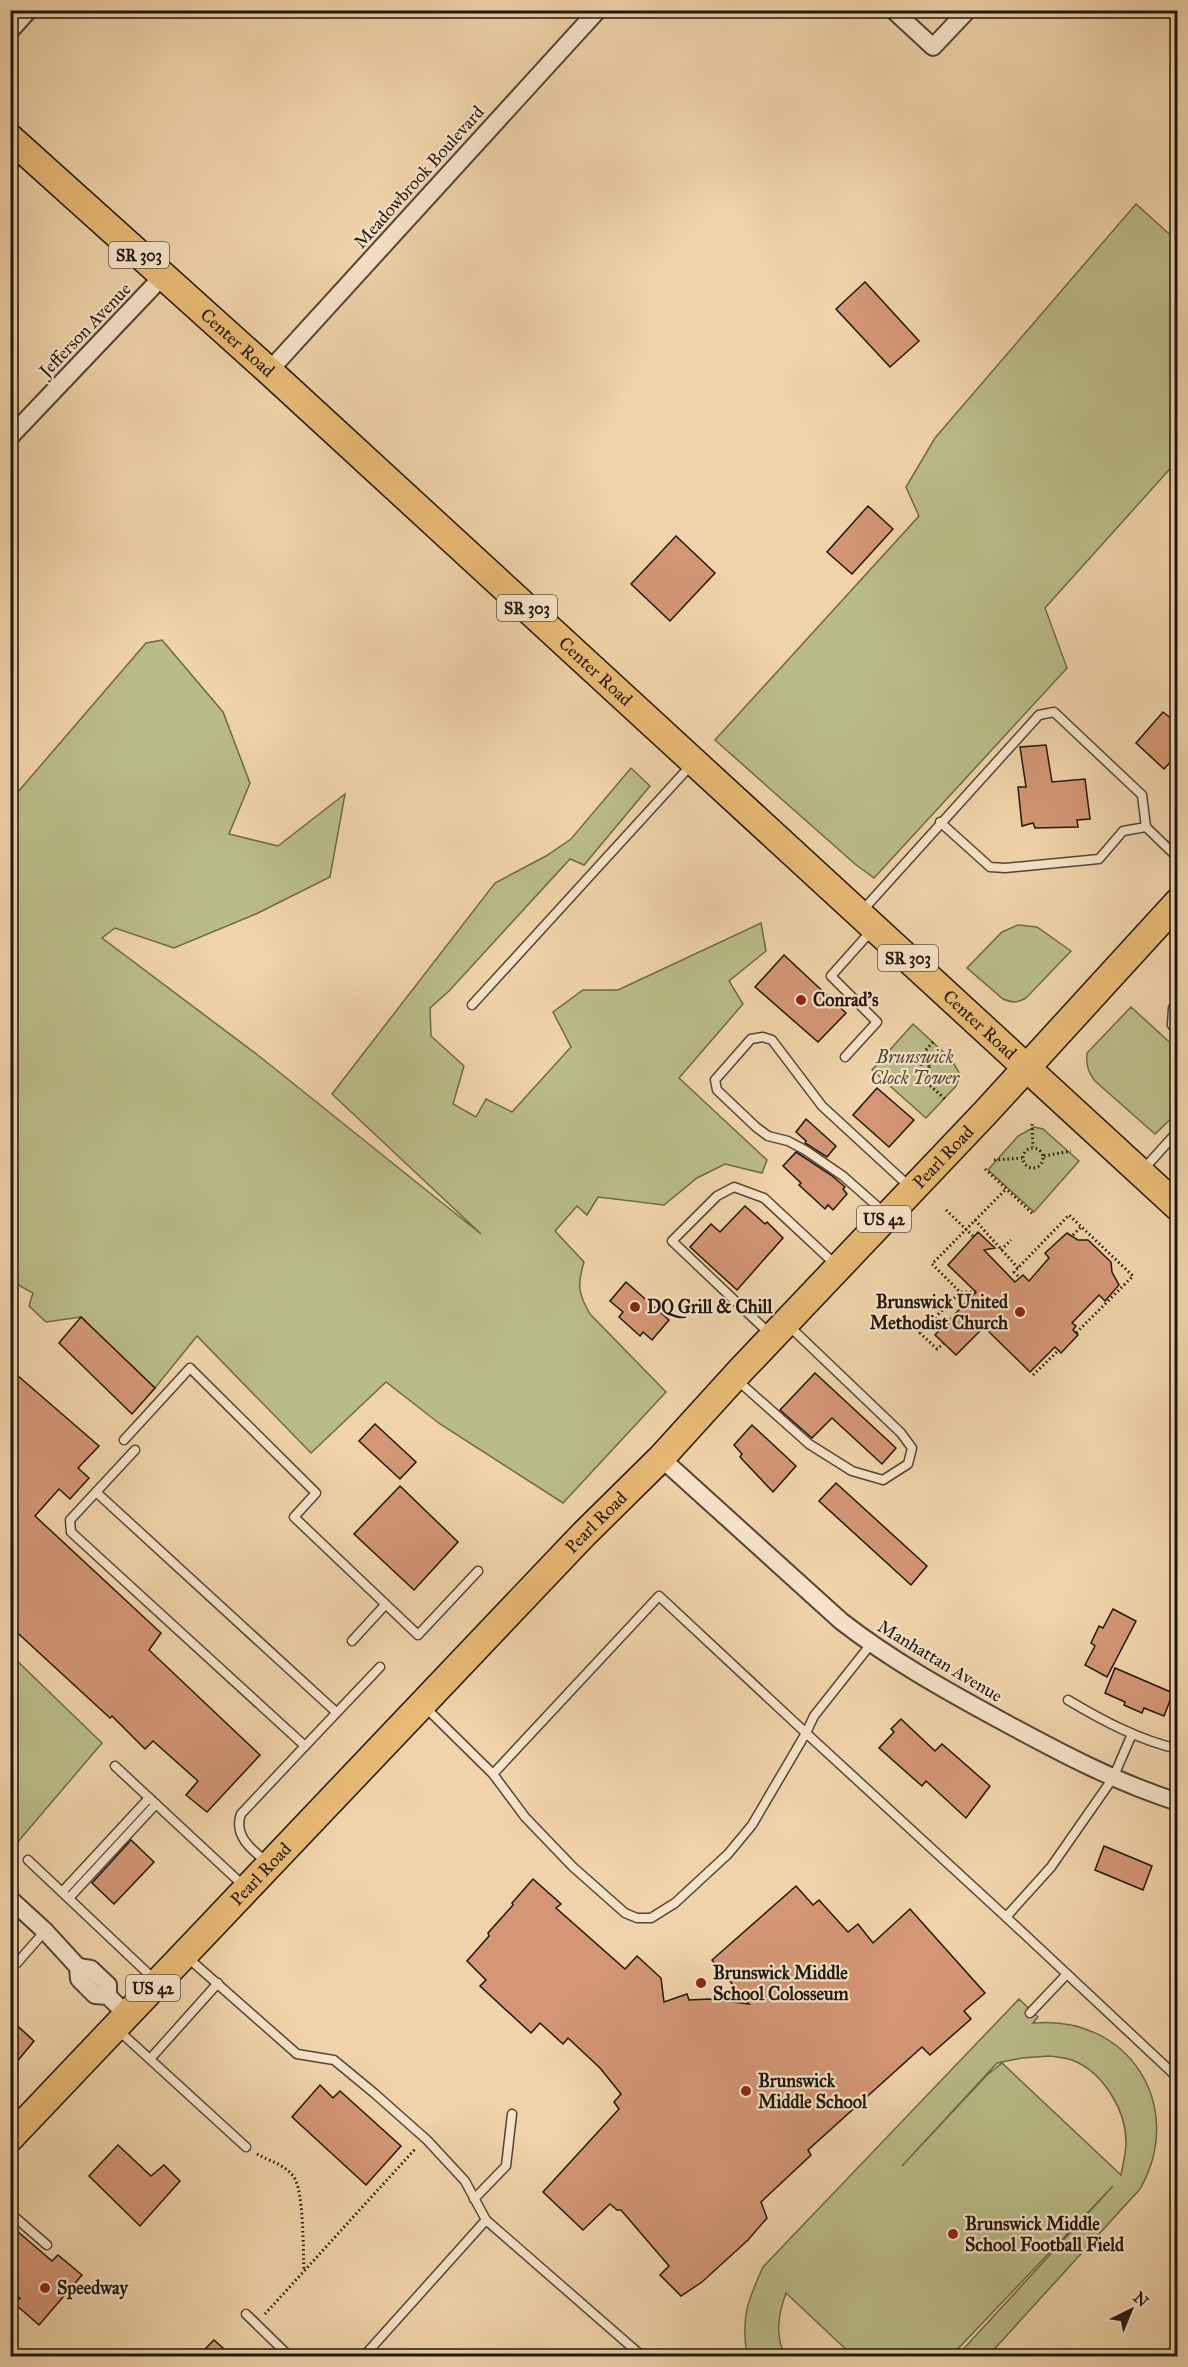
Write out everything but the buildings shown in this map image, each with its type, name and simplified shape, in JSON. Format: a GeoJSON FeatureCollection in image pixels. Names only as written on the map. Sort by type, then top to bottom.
{"type":"FeatureCollection","features":[{"type":"Feature","properties":{"kind":"main road","name":"Center Road"},"geometry":{"type":"LineString","coordinates":[[10,138],[269,371],[1178,1207]]}},
{"type":"Feature","properties":{"kind":"main road","name":"Pearl Road"},"geometry":{"type":"LineString","coordinates":[[10,2138],[584,1534],[662,1458],[779,1329],[986,1112],[1025,1066],[1178,902]]}},
{"type":"Feature","properties":{"kind":"street"},"geometry":{"type":"LineString","coordinates":[[10,31],[29,10]]}},
{"type":"Feature","properties":{"kind":"street","name":"Meadowbrook Boulevard"},"geometry":{"type":"LineString","coordinates":[[269,371],[597,10]]}},
{"type":"Feature","properties":{"kind":"street"},"geometry":{"type":"LineString","coordinates":[[893,10],[933,47],[968,10]]}},
{"type":"Feature","properties":{"kind":"street","name":"Jefferson Avenue"},"geometry":{"type":"LineString","coordinates":[[10,437],[163,276]]}},
{"type":"Feature","properties":{"kind":"street","name":"Manhattan Avenue"},"geometry":{"type":"LineString","coordinates":[[662,1458],[842,1621],[903,1666],[1041,1742],[1113,1778],[1178,1802]]}},
{"type":"Feature","properties":{"kind":"street"},"geometry":{"type":"LineString","coordinates":[[10,1899],[45,1931],[78,1967],[91,1969],[108,1985],[108,1996],[122,2022]]}},
{"type":"Feature","properties":{"kind":"lane"},"geometry":{"type":"LineString","coordinates":[[845,1057],[877,1022],[831,976],[867,921],[940,822],[1038,715],[1054,712],[1142,795],[1146,827],[1178,858]]}},
{"type":"Feature","properties":{"kind":"lane"},"geometry":{"type":"LineString","coordinates":[[472,1005],[695,762]]}},
{"type":"Feature","properties":{"kind":"lane"},"geometry":{"type":"LineString","coordinates":[[940,822],[990,867],[1005,868],[1099,859],[1123,831],[1146,827]]}},
{"type":"Feature","properties":{"kind":"lane"},"geometry":{"type":"LineString","coordinates":[[1178,1003],[1173,1008],[1172,1025],[1178,1032]]}},
{"type":"Feature","properties":{"kind":"lane"},"geometry":{"type":"LineString","coordinates":[[888,1215],[843,1176],[805,1150],[788,1141],[768,1136],[717,1090],[715,1080],[752,1039],[763,1037],[772,1040],[822,1106],[913,1189]]}},
{"type":"Feature","properties":{"kind":"lane"},"geometry":{"type":"LineString","coordinates":[[1140,1173],[1178,1131]]}},
{"type":"Feature","properties":{"kind":"lane"},"geometry":{"type":"LineString","coordinates":[[735,1378],[809,1444],[852,1471],[883,1480],[908,1464],[912,1448],[901,1433],[672,1241],[717,1196],[734,1187],[765,1198],[838,1266]]}},
{"type":"Feature","properties":{"kind":"lane"},"geometry":{"type":"LineString","coordinates":[[124,1440],[190,1368],[316,1493],[294,1517],[418,1635],[478,1571]]}},
{"type":"Feature","properties":{"kind":"lane"},"geometry":{"type":"LineString","coordinates":[[135,1450],[70,1520],[71,1532],[304,1746]]}},
{"type":"Feature","properties":{"kind":"lane"},"geometry":{"type":"LineString","coordinates":[[96,1492],[336,1713]]}},
{"type":"Feature","properties":{"kind":"lane"},"geometry":{"type":"LineString","coordinates":[[493,1774],[659,1596],[1178,2078]]}},
{"type":"Feature","properties":{"kind":"lane"},"geometry":{"type":"LineString","coordinates":[[352,1641],[385,1605]]}},
{"type":"Feature","properties":{"kind":"lane"},"geometry":{"type":"LineString","coordinates":[[422,1704],[493,1774],[525,1817],[589,1882],[625,1913],[637,1918],[651,1918],[692,1888],[728,1854],[752,1826],[814,1716],[871,1644]]}},
{"type":"Feature","properties":{"kind":"lane"},"geometry":{"type":"LineString","coordinates":[[270,1865],[247,1845],[238,1830],[241,1814],[380,1667]]}},
{"type":"Feature","properties":{"kind":"lane"},"geometry":{"type":"LineString","coordinates":[[1068,1700],[1099,1719],[1132,1734],[1178,1749]]}},
{"type":"Feature","properties":{"kind":"lane"},"geometry":{"type":"LineString","coordinates":[[1006,1917],[1052,1867],[1113,1778],[1132,1734]]}},
{"type":"Feature","properties":{"kind":"lane"},"geometry":{"type":"LineString","coordinates":[[115,1766],[248,1889]]}},
{"type":"Feature","properties":{"kind":"lane"},"geometry":{"type":"LineString","coordinates":[[65,1895],[152,1801]]}},
{"type":"Feature","properties":{"kind":"lane"},"geometry":{"type":"LineString","coordinates":[[28,1860],[158,1983]]}},
{"type":"Feature","properties":{"kind":"lane"},"geometry":{"type":"LineString","coordinates":[[10,1963],[17,1963],[45,1931]]}},
{"type":"Feature","properties":{"kind":"lane"},"geometry":{"type":"LineString","coordinates":[[184,1955],[297,2054],[334,2060],[424,2138],[465,2181],[486,2220],[642,2356]]}},
{"type":"Feature","properties":{"kind":"lane"},"geometry":{"type":"LineString","coordinates":[[1030,2013],[1067,1974]]}},
{"type":"Feature","properties":{"kind":"lane"},"geometry":{"type":"LineString","coordinates":[[150,2059],[218,1983]]}},
{"type":"Feature","properties":{"kind":"lane"},"geometry":{"type":"LineString","coordinates":[[122,2022],[150,2059],[246,2147]]}},
{"type":"Feature","properties":{"kind":"lane"},"geometry":{"type":"LineString","coordinates":[[474,2199],[506,2166],[512,2114]]}},
{"type":"Feature","properties":{"kind":"lane"},"geometry":{"type":"LineString","coordinates":[[10,2213],[47,2245]]}},
{"type":"Feature","properties":{"kind":"lane"},"geometry":{"type":"LineString","coordinates":[[364,2356],[486,2220]]}},
{"type":"Feature","properties":{"kind":"lane"},"geometry":{"type":"LineString","coordinates":[[246,2314],[285,2352],[286,2356]]}},
{"type":"Feature","properties":{"kind":"path"},"geometry":{"type":"LineString","coordinates":[[934,1041],[925,1051],[925,1063],[921,1066],[924,1070],[925,1081],[946,1100]]}},
{"type":"Feature","properties":{"kind":"path"},"geometry":{"type":"LineString","coordinates":[[1032,1124],[1033,1148]]}},
{"type":"Feature","properties":{"kind":"path"},"geometry":{"type":"LineString","coordinates":[[1033,1148],[1039,1149],[1043,1156],[1042,1164],[1033,1168],[1027,1166],[1023,1158],[1027,1150],[1033,1148]]}},
{"type":"Feature","properties":{"kind":"path"},"geometry":{"type":"LineString","coordinates":[[1043,1156],[1071,1151]]}},
{"type":"Feature","properties":{"kind":"path"},"geometry":{"type":"LineString","coordinates":[[994,1160],[1023,1158]]}},
{"type":"Feature","properties":{"kind":"path"},"geometry":{"type":"LineString","coordinates":[[1033,1168],[1034,1173]]}},
{"type":"Feature","properties":{"kind":"path"},"geometry":{"type":"LineString","coordinates":[[985,1169],[1033,1214]]}},
{"type":"Feature","properties":{"kind":"path"},"geometry":{"type":"LineString","coordinates":[[976,1292],[960,1292],[932,1264],[1006,1189]]}},
{"type":"Feature","properties":{"kind":"path"},"geometry":{"type":"LineString","coordinates":[[946,1210],[974,1237]]}},
{"type":"Feature","properties":{"kind":"path"},"geometry":{"type":"LineString","coordinates":[[1018,1276],[1014,1272],[1069,1215],[1133,1276],[1076,1333]]}},
{"type":"Feature","properties":{"kind":"path"},"geometry":{"type":"LineString","coordinates":[[975,1221],[1018,1268]]}},
{"type":"Feature","properties":{"kind":"path"},"geometry":{"type":"LineString","coordinates":[[1073,1235],[1082,1226]]}},
{"type":"Feature","properties":{"kind":"path"},"geometry":{"type":"LineString","coordinates":[[1001,1250],[1011,1240]]}},
{"type":"Feature","properties":{"kind":"path"},"geometry":{"type":"LineString","coordinates":[[944,1343],[937,1350],[920,1333],[960,1292]]}},
{"type":"Feature","properties":{"kind":"path"},"geometry":{"type":"LineString","coordinates":[[1033,1375],[1059,1350]]}},
{"type":"Feature","properties":{"kind":"path"},"geometry":{"type":"LineString","coordinates":[[256,2324],[424,2138]]}},
{"type":"Feature","properties":{"kind":"path"},"geometry":{"type":"LineString","coordinates":[[246,2147],[278,2163],[295,2177],[301,2210],[304,2270]]}},
{"type":"Feature","properties":{"kind":"green space"},"geometry":{"type":"Polygon","coordinates":[[[1136,204],[1177,241],[1177,461],[1045,608],[1067,668],[874,878],[855,864],[715,740],[919,516],[906,487],[935,438],[1136,204]]]}},
{"type":"Feature","properties":{"kind":"green space"},"geometry":{"type":"Polygon","coordinates":[[[162,640],[223,712],[250,783],[229,834],[278,846],[345,794],[330,877],[256,914],[174,948],[115,928],[102,938],[259,1056],[481,1234],[332,1094],[495,883],[546,856],[571,839],[631,768],[650,786],[584,865],[570,859],[449,991],[430,1008],[431,1036],[464,1066],[453,1104],[476,1117],[486,1099],[512,1112],[571,1047],[553,1012],[583,990],[618,990],[761,923],[766,951],[729,981],[743,1004],[679,1078],[767,1160],[762,1173],[725,1164],[697,1178],[664,1205],[598,1197],[587,1215],[577,1206],[555,1231],[584,1262],[580,1289],[590,1314],[666,1392],[563,1503],[440,1424],[386,1382],[311,1453],[197,1336],[155,1388],[81,1317],[46,1322],[29,1306],[33,1293],[11,1281],[11,800],[146,643],[162,640]]]}},
{"type":"Feature","properties":{"kind":"green space"},"geometry":{"type":"Polygon","coordinates":[[[1018,925],[1037,927],[1071,951],[1026,998],[1012,1002],[1003,999],[967,968],[1002,932],[1018,925]]]}},
{"type":"Feature","properties":{"kind":"green space"},"geometry":{"type":"Polygon","coordinates":[[[1131,1007],[1177,1049],[1177,1113],[1155,1134],[1095,1081],[1087,1065],[1087,1053],[1131,1007]]]}},
{"type":"Feature","properties":{"kind":"green space","name":"Brunswick Clock Tower"},"geometry":{"type":"Polygon","coordinates":[[[913,1024],[951,1059],[960,1074],[956,1086],[926,1118],[872,1070],[913,1024]]]}},
{"type":"Feature","properties":{"kind":"green space"},"geometry":{"type":"Polygon","coordinates":[[[1034,1127],[1043,1129],[1079,1161],[1034,1212],[988,1170],[1018,1136],[1034,1127]]]}},
{"type":"Feature","properties":{"kind":"green space"},"geometry":{"type":"Polygon","coordinates":[[[11,1655],[102,1743],[11,1850],[11,1655]]]}},
{"type":"Feature","properties":{"kind":"green space","name":"Brunswick Middle School Football Field"},"geometry":{"type":"Polygon","coordinates":[[[1019,1999],[1038,2017],[1033,2023],[1067,2024],[1097,2034],[1121,2050],[1140,2072],[1152,2098],[1157,2127],[1153,2158],[1140,2189],[988,2356],[957,2356],[1113,2186],[951,2356],[853,2356],[786,2293],[779,2325],[780,2340],[785,2356],[747,2356],[745,2320],[753,2290],[763,2267],[1019,1999]],[[1050,2056],[997,2063],[902,2166],[987,2075],[1002,2063],[1121,2175],[1126,2146],[1125,2130],[1122,2117],[1111,2094],[1094,2073],[1083,2066],[1072,2060],[1050,2056]]]}},
{"type":"Feature","properties":{"kind":"place","name":"Conrad's"},"geometry":{"type":"Point","coordinates":[801,1000]}},
{"type":"Feature","properties":{"kind":"place","name":"DQ Grill & Chill"},"geometry":{"type":"Point","coordinates":[635,1307]}},
{"type":"Feature","properties":{"kind":"place","name":"Brunswick United Methodist Church"},"geometry":{"type":"Point","coordinates":[1020,1312]}},
{"type":"Feature","properties":{"kind":"place","name":"Brunswick Middle School Colosseum"},"geometry":{"type":"Point","coordinates":[701,1983]}},
{"type":"Feature","properties":{"kind":"place","name":"Brunswick Middle School"},"geometry":{"type":"Point","coordinates":[746,2091]}},
{"type":"Feature","properties":{"kind":"place","name":"Brunswick Middle School Football Field"},"geometry":{"type":"Point","coordinates":[953,2234]}},
{"type":"Feature","properties":{"kind":"place","name":"Speedway"},"geometry":{"type":"Point","coordinates":[45,2288]}}]}
